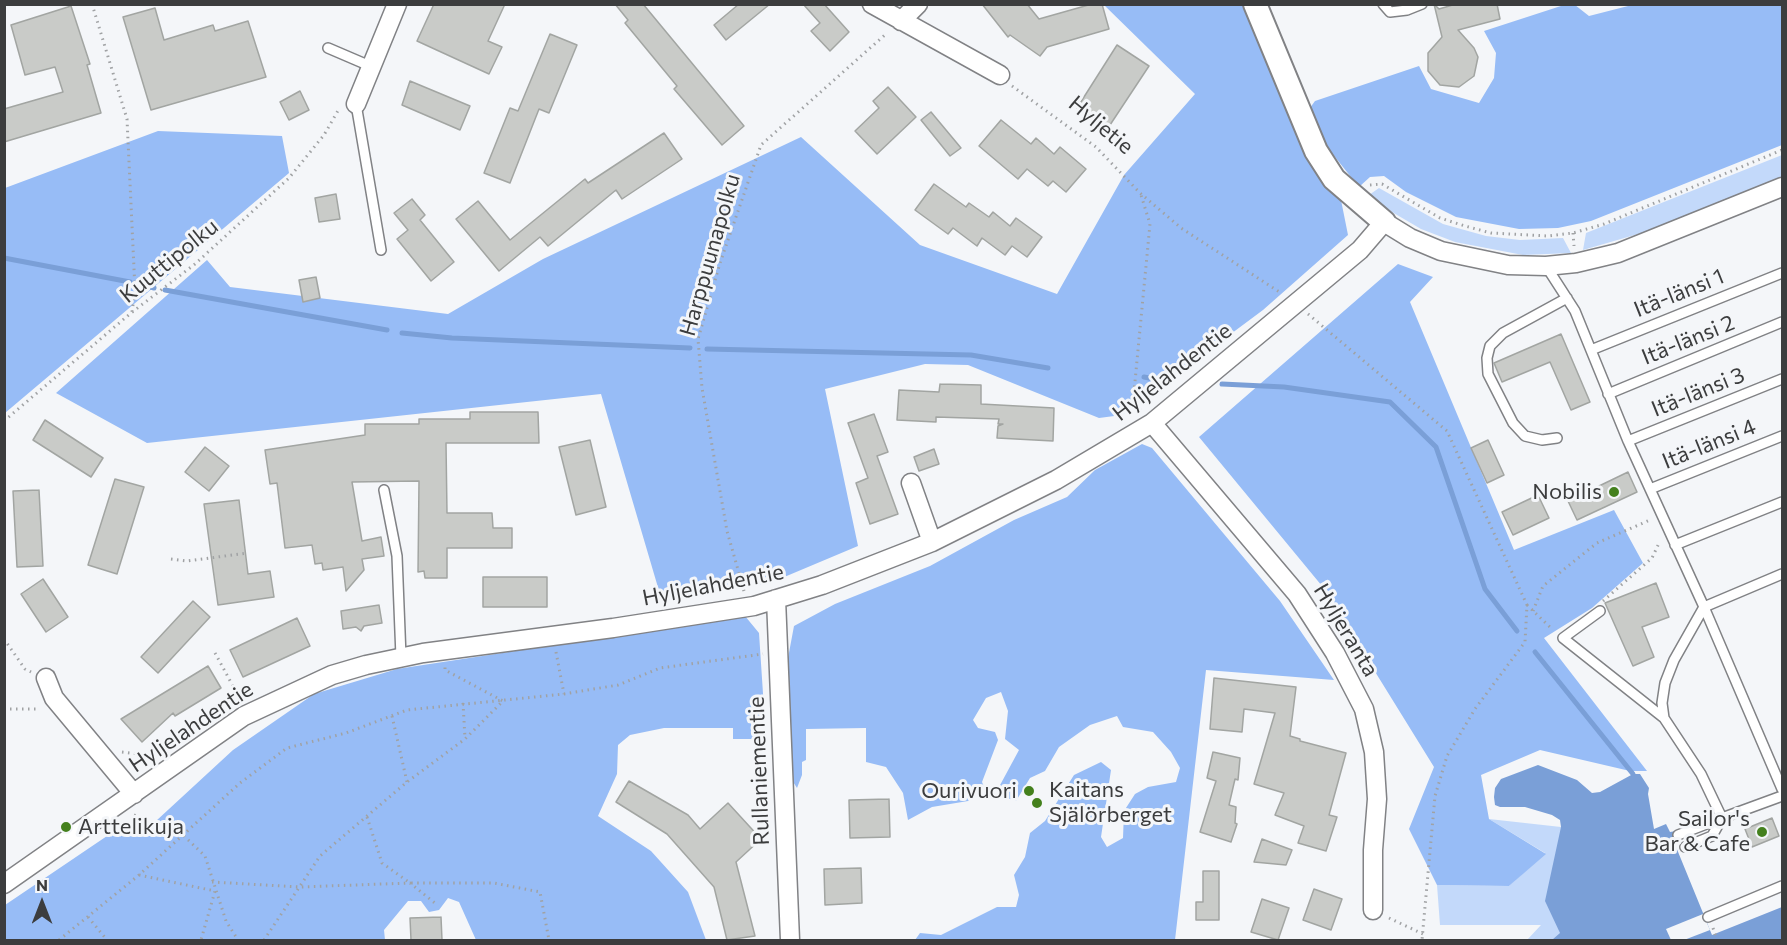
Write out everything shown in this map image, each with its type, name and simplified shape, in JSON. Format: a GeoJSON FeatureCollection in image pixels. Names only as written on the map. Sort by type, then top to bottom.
{"type":"FeatureCollection","features":[{"type":"Feature","properties":{"kind":"street"},"geometry":{"type":"LineString","coordinates":[[356,104],[397,4]]}},
{"type":"Feature","properties":{"kind":"street"},"geometry":{"type":"LineString","coordinates":[[872,4],[1000,75]]}},
{"type":"Feature","properties":{"kind":"street"},"geometry":{"type":"LineString","coordinates":[[901,21],[918,4]]}},
{"type":"Feature","properties":{"kind":"street"},"geometry":{"type":"LineString","coordinates":[[1255,4],[1316,151],[1334,178],[1356,199],[1384,222],[1410,238],[1469,258],[1508,265],[1546,266],[1576,263],[1618,253],[1782,187]]}},
{"type":"Feature","properties":{"kind":"street","name":"Hyljelahdentie"},"geometry":{"type":"LineString","coordinates":[[4,884],[244,716],[332,675],[401,657],[441,650],[754,606],[879,565],[932,542],[1056,480],[1147,418],[1360,250],[1384,222]]}},
{"type":"Feature","properties":{"kind":"street","name":"Hyljeranta"},"geometry":{"type":"LineString","coordinates":[[1147,418],[1297,594],[1335,652],[1364,709],[1374,752],[1377,799],[1373,850],[1373,910]]}},
{"type":"Feature","properties":{"kind":"street"},"geometry":{"type":"LineString","coordinates":[[911,483],[932,542]]}},
{"type":"Feature","properties":{"kind":"street","name":"Rullaniementie"},"geometry":{"type":"LineString","coordinates":[[776,599],[790,940]]}},
{"type":"Feature","properties":{"kind":"street"},"geometry":{"type":"LineString","coordinates":[[46,678],[54,698],[134,794]]}},
{"type":"Feature","properties":{"kind":"lane"},"geometry":{"type":"LineString","coordinates":[[1383,4],[1390,12],[1407,10],[1422,4]]}},
{"type":"Feature","properties":{"kind":"lane"},"geometry":{"type":"LineString","coordinates":[[328,48],[370,66]]}},
{"type":"Feature","properties":{"kind":"lane"},"geometry":{"type":"LineString","coordinates":[[356,104],[381,250]]}},
{"type":"Feature","properties":{"kind":"lane"},"geometry":{"type":"LineString","coordinates":[[1546,266],[1567,298],[1591,350],[1628,441],[1704,607],[1782,789]]}},
{"type":"Feature","properties":{"kind":"lane","name":"Itä-länsi 1"},"geometry":{"type":"LineString","coordinates":[[1591,350],[1782,273]]}},
{"type":"Feature","properties":{"kind":"lane"},"geometry":{"type":"LineString","coordinates":[[1557,438],[1542,440],[1525,436],[1514,423],[1488,374],[1487,358],[1490,346],[1503,333],[1567,298]]}},
{"type":"Feature","properties":{"kind":"lane","name":"Itä-länsi 2"},"geometry":{"type":"LineString","coordinates":[[1608,394],[1782,322]]}},
{"type":"Feature","properties":{"kind":"lane","name":"Itä-länsi 3"},"geometry":{"type":"LineString","coordinates":[[1628,441],[1782,379]]}},
{"type":"Feature","properties":{"kind":"lane","name":"Itä-länsi 4"},"geometry":{"type":"LineString","coordinates":[[1650,489],[1782,436]]}},
{"type":"Feature","properties":{"kind":"lane"},"geometry":{"type":"LineString","coordinates":[[384,490],[397,556],[401,657]]}},
{"type":"Feature","properties":{"kind":"lane"},"geometry":{"type":"LineString","coordinates":[[1675,545],[1782,502]]}},
{"type":"Feature","properties":{"kind":"lane"},"geometry":{"type":"LineString","coordinates":[[1664,718],[1662,703],[1665,683],[1674,660],[1704,607],[1781,578]]}},
{"type":"Feature","properties":{"kind":"lane"},"geometry":{"type":"LineString","coordinates":[[1600,611],[1563,638],[1664,718],[1701,774],[1722,818]]}},
{"type":"Feature","properties":{"kind":"lane"},"geometry":{"type":"LineString","coordinates":[[1678,835],[1782,796]]}},
{"type":"Feature","properties":{"kind":"lane"},"geometry":{"type":"LineString","coordinates":[[1685,847],[1712,836],[1722,818]]}},
{"type":"Feature","properties":{"kind":"lane"},"geometry":{"type":"LineString","coordinates":[[1708,917],[1782,886]]}},
{"type":"Feature","properties":{"kind":"path"},"geometry":{"type":"LineString","coordinates":[[92,4],[128,120],[135,290],[131,313]]}},
{"type":"Feature","properties":{"kind":"path","name":"Harppuunapolku"},"geometry":{"type":"LineString","coordinates":[[746,595],[727,531],[702,388],[698,339],[720,263],[761,145],[901,21]]}},
{"type":"Feature","properties":{"kind":"path","name":"Hyljetie"},"geometry":{"type":"LineString","coordinates":[[1000,75],[1096,147],[1140,194],[1182,228],[1274,290],[1290,297]]}},
{"type":"Feature","properties":{"kind":"path","name":"Kuuttipolku"},"geometry":{"type":"LineString","coordinates":[[4,421],[131,313],[195,264],[290,178],[324,135],[338,112]]}},
{"type":"Feature","properties":{"kind":"path"},"geometry":{"type":"LineString","coordinates":[[1356,199],[1369,185],[1376,183],[1440,218],[1491,233],[1521,237],[1573,233],[1604,224],[1782,150]]}},
{"type":"Feature","properties":{"kind":"path"},"geometry":{"type":"LineString","coordinates":[[1140,194],[1150,224],[1134,392],[1147,418]]}},
{"type":"Feature","properties":{"kind":"path"},"geometry":{"type":"LineString","coordinates":[[1304,310],[1447,432],[1527,606],[1563,638]]}},
{"type":"Feature","properties":{"kind":"path"},"geometry":{"type":"LineString","coordinates":[[1533,611],[1542,586],[1597,543],[1661,514]]}},
{"type":"Feature","properties":{"kind":"path"},"geometry":{"type":"LineString","coordinates":[[1600,611],[1605,598],[1652,558],[1658,549],[1665,524]]}},
{"type":"Feature","properties":{"kind":"path"},"geometry":{"type":"LineString","coordinates":[[171,559],[187,561],[249,553]]}},
{"type":"Feature","properties":{"kind":"path"},"geometry":{"type":"LineString","coordinates":[[1422,940],[1435,796],[1447,756],[1474,709],[1525,642],[1527,606]]}},
{"type":"Feature","properties":{"kind":"path"},"geometry":{"type":"LineString","coordinates":[[553,635],[564,694]]}},
{"type":"Feature","properties":{"kind":"path"},"geometry":{"type":"LineString","coordinates":[[4,639],[25,669],[46,678]]}},
{"type":"Feature","properties":{"kind":"path"},"geometry":{"type":"LineString","coordinates":[[441,650],[446,670],[503,701]]}},
{"type":"Feature","properties":{"kind":"path"},"geometry":{"type":"LineString","coordinates":[[215,653],[242,703]]}},
{"type":"Feature","properties":{"kind":"path"},"geometry":{"type":"LineString","coordinates":[[59,940],[139,875],[240,783],[287,748],[346,733],[407,710],[564,694],[618,685],[660,668],[779,654]]}},
{"type":"Feature","properties":{"kind":"path"},"geometry":{"type":"LineString","coordinates":[[264,940],[320,856],[407,782],[465,739],[503,701]]}},
{"type":"Feature","properties":{"kind":"path"},"geometry":{"type":"LineString","coordinates":[[463,704],[465,739]]}},
{"type":"Feature","properties":{"kind":"path"},"geometry":{"type":"LineString","coordinates":[[4,709],[62,708]]}},
{"type":"Feature","properties":{"kind":"path"},"geometry":{"type":"LineString","coordinates":[[392,716],[407,782]]}},
{"type":"Feature","properties":{"kind":"path"},"geometry":{"type":"LineString","coordinates":[[96,748],[162,757],[153,763]]}},
{"type":"Feature","properties":{"kind":"path"},"geometry":{"type":"LineString","coordinates":[[131,814],[183,835],[205,856],[226,921],[238,940]]}},
{"type":"Feature","properties":{"kind":"path"},"geometry":{"type":"LineString","coordinates":[[367,817],[382,863],[436,904]]}},
{"type":"Feature","properties":{"kind":"path"},"geometry":{"type":"LineString","coordinates":[[139,875],[215,891]]}},
{"type":"Feature","properties":{"kind":"path"},"geometry":{"type":"LineString","coordinates":[[212,882],[300,886],[494,883],[540,892],[549,940]]}},
{"type":"Feature","properties":{"kind":"path"},"geometry":{"type":"LineString","coordinates":[[201,940],[215,891]]}},
{"type":"Feature","properties":{"kind":"path"},"geometry":{"type":"LineString","coordinates":[[1373,910],[1423,934]]}},
{"type":"Feature","properties":{"kind":"path"},"geometry":{"type":"LineString","coordinates":[[88,917],[107,940]]}},
{"type":"Feature","properties":{"kind":"shaded area"},"geometry":{"type":"Polygon","coordinates":[[[1104,5],[1248,5],[1340,195],[1348,235],[1263,310],[1122,415],[1099,418],[968,365],[925,364],[825,389],[858,546],[770,583],[662,601],[601,394],[147,443],[56,393],[207,260],[230,287],[448,314],[543,259],[801,137],[920,245],[1057,294],[1124,175],[1195,94],[1104,5]]]}},
{"type":"Feature","properties":{"kind":"shaded area"},"geometry":{"type":"Polygon","coordinates":[[[1564,5],[1575,5],[1589,16],[1632,5],[1782,5],[1782,145],[1591,221],[1558,228],[1519,229],[1456,217],[1406,192],[1384,176],[1370,177],[1359,187],[1331,152],[1307,112],[1315,101],[1419,66],[1431,89],[1479,103],[1494,78],[1496,53],[1484,31],[1564,5]]]}},
{"type":"Feature","properties":{"kind":"shaded area"},"geometry":{"type":"Polygon","coordinates":[[[158,131],[282,136],[289,173],[5,413],[5,188],[158,131]]]}},
{"type":"Feature","properties":{"kind":"shaded area"},"geometry":{"type":"Polygon","coordinates":[[[1782,155],[1782,177],[1645,232],[1583,250],[1586,233],[1782,155]]]}},
{"type":"Feature","properties":{"kind":"shaded area"},"geometry":{"type":"Polygon","coordinates":[[[1379,188],[1443,224],[1486,236],[1520,240],[1563,238],[1571,253],[1523,255],[1455,242],[1421,229],[1369,195],[1379,188]]]}},
{"type":"Feature","properties":{"kind":"shaded area"},"geometry":{"type":"Polygon","coordinates":[[[1398,264],[1433,277],[1410,302],[1514,550],[1614,510],[1643,563],[1592,608],[1544,638],[1647,771],[1630,771],[1540,750],[1481,775],[1489,819],[1546,854],[1509,886],[1437,885],[1409,829],[1434,767],[1322,586],[1199,437],[1398,264]]]}},
{"type":"Feature","properties":{"kind":"shaded area"},"geometry":{"type":"Polygon","coordinates":[[[1142,444],[1152,448],[1280,601],[1334,680],[1206,670],[1175,940],[915,940],[920,933],[941,935],[997,907],[1016,907],[1019,895],[1014,875],[1025,857],[1030,833],[1045,821],[1074,775],[1101,762],[1111,770],[1101,837],[1107,847],[1123,838],[1124,811],[1135,794],[1148,787],[1176,782],[1180,768],[1171,752],[1153,732],[1123,727],[1117,716],[1090,725],[1059,747],[1045,771],[1030,778],[1016,801],[1004,797],[999,787],[1019,750],[1005,739],[1008,711],[1001,692],[986,698],[973,720],[978,728],[995,732],[998,740],[982,782],[985,789],[968,801],[932,807],[908,820],[903,793],[886,767],[866,762],[866,728],[806,729],[806,760],[802,762],[802,775],[797,788],[790,777],[788,658],[794,626],[835,604],[930,566],[1014,520],[1067,497],[1095,470],[1142,444]]]}},
{"type":"Feature","properties":{"kind":"shaded area"},"geometry":{"type":"Polygon","coordinates":[[[745,616],[759,633],[766,739],[733,739],[733,728],[664,728],[630,735],[618,745],[617,774],[598,816],[651,851],[688,892],[706,940],[476,940],[459,902],[448,898],[439,910],[429,912],[421,901],[408,901],[384,930],[385,940],[5,940],[5,905],[107,836],[156,821],[233,750],[314,694],[397,669],[745,616]]]}},
{"type":"Feature","properties":{"kind":"shaded area"},"geometry":{"type":"Polygon","coordinates":[[[1538,765],[1577,780],[1592,793],[1600,792],[1633,774],[1640,774],[1649,788],[1654,829],[1666,824],[1670,832],[1676,831],[1680,839],[1674,842],[1712,935],[1782,907],[1782,940],[1552,940],[1560,933],[1545,901],[1561,827],[1560,820],[1552,815],[1525,807],[1500,807],[1495,805],[1494,797],[1495,788],[1501,779],[1538,765]]]}},
{"type":"Feature","properties":{"kind":"shaded area"},"geometry":{"type":"Polygon","coordinates":[[[1489,819],[1561,827],[1591,940],[1527,940],[1541,925],[1440,925],[1437,885],[1509,886],[1545,853],[1489,819]]]}},
{"type":"Feature","properties":{"kind":"pier"},"geometry":{"type":"Polygon","coordinates":[[[1703,914],[1710,930],[1684,940],[1671,940],[1666,929],[1703,914]]]}},
{"type":"Feature","properties":{"kind":"building"},"geometry":{"type":"Polygon","coordinates":[[[434,4],[505,4],[488,41],[502,47],[489,74],[417,41],[434,4]]]}},
{"type":"Feature","properties":{"kind":"building"},"geometry":{"type":"Polygon","coordinates":[[[615,4],[643,4],[744,126],[722,145],[674,89],[677,86],[625,23],[628,20],[615,4]]]}},
{"type":"Feature","properties":{"kind":"building"},"geometry":{"type":"Polygon","coordinates":[[[739,4],[770,4],[726,40],[714,25],[739,4]]]}},
{"type":"Feature","properties":{"kind":"building"},"geometry":{"type":"Polygon","coordinates":[[[803,4],[824,4],[849,32],[830,51],[811,31],[820,23],[803,4]]]}},
{"type":"Feature","properties":{"kind":"building"},"geometry":{"type":"Polygon","coordinates":[[[982,4],[1027,4],[1039,19],[1092,4],[1102,4],[1109,29],[1047,47],[1040,56],[1010,35],[1008,37],[982,4]]]}},
{"type":"Feature","properties":{"kind":"building"},"geometry":{"type":"Polygon","coordinates":[[[1434,4],[1439,9],[1456,4],[1497,4],[1500,19],[1458,30],[1474,48],[1478,57],[1474,76],[1459,87],[1440,85],[1428,71],[1428,53],[1442,37],[1434,4]]]}},
{"type":"Feature","properties":{"kind":"building"},"geometry":{"type":"Polygon","coordinates":[[[71,6],[90,64],[87,65],[101,113],[4,142],[4,109],[63,92],[55,67],[25,75],[11,25],[71,6]]]}},
{"type":"Feature","properties":{"kind":"building"},"geometry":{"type":"Polygon","coordinates":[[[155,8],[164,40],[213,25],[215,31],[248,21],[266,77],[151,110],[123,17],[155,8]]]}},
{"type":"Feature","properties":{"kind":"building"},"geometry":{"type":"Polygon","coordinates":[[[550,34],[577,45],[549,113],[539,109],[510,183],[484,173],[510,108],[518,111],[550,34]]]}},
{"type":"Feature","properties":{"kind":"building"},"geometry":{"type":"Polygon","coordinates":[[[1117,45],[1149,66],[1108,128],[1077,108],[1117,45]]]}},
{"type":"Feature","properties":{"kind":"building"},"geometry":{"type":"Polygon","coordinates":[[[410,81],[470,106],[460,130],[402,105],[410,81]]]}},
{"type":"Feature","properties":{"kind":"building"},"geometry":{"type":"Polygon","coordinates":[[[888,87],[916,117],[877,154],[855,131],[879,108],[873,101],[888,87]]]}},
{"type":"Feature","properties":{"kind":"building"},"geometry":{"type":"Polygon","coordinates":[[[300,91],[309,110],[289,120],[280,102],[300,91]]]}},
{"type":"Feature","properties":{"kind":"building"},"geometry":{"type":"Polygon","coordinates":[[[931,112],[961,148],[950,156],[921,120],[931,112]]]}},
{"type":"Feature","properties":{"kind":"building"},"geometry":{"type":"Polygon","coordinates":[[[1001,120],[1031,144],[1036,138],[1054,154],[1060,147],[1086,169],[1066,192],[1053,181],[1048,186],[1027,169],[1018,179],[979,146],[1001,120]]]}},
{"type":"Feature","properties":{"kind":"building"},"geometry":{"type":"Polygon","coordinates":[[[664,133],[682,159],[622,199],[616,190],[548,246],[540,237],[499,271],[456,219],[478,201],[510,240],[585,179],[588,183],[664,133]]]}},
{"type":"Feature","properties":{"kind":"building"},"geometry":{"type":"Polygon","coordinates":[[[934,184],[966,207],[969,203],[989,217],[993,212],[1010,226],[1016,218],[1042,237],[1027,257],[1012,246],[1005,255],[982,238],[977,246],[953,228],[948,234],[915,210],[934,184]]]}},
{"type":"Feature","properties":{"kind":"building"},"geometry":{"type":"Polygon","coordinates":[[[336,194],[340,219],[319,222],[315,198],[336,194]]]}},
{"type":"Feature","properties":{"kind":"building"},"geometry":{"type":"Polygon","coordinates":[[[412,199],[425,215],[420,220],[454,262],[431,281],[397,239],[408,230],[394,213],[412,199]]]}},
{"type":"Feature","properties":{"kind":"building"},"geometry":{"type":"Polygon","coordinates":[[[316,277],[320,298],[303,302],[299,280],[316,277]]]}},
{"type":"Feature","properties":{"kind":"building"},"geometry":{"type":"Polygon","coordinates":[[[1561,334],[1590,402],[1571,410],[1550,362],[1502,382],[1494,363],[1561,334]]]}},
{"type":"Feature","properties":{"kind":"building"},"geometry":{"type":"Polygon","coordinates":[[[940,384],[981,385],[981,404],[1054,408],[1053,441],[997,438],[998,426],[1003,424],[998,424],[999,419],[936,417],[936,422],[897,420],[899,390],[939,392],[940,384]]]}},
{"type":"Feature","properties":{"kind":"building"},"geometry":{"type":"Polygon","coordinates":[[[470,412],[538,412],[539,443],[446,443],[447,513],[492,513],[493,528],[512,528],[512,548],[447,548],[447,578],[425,578],[424,571],[418,572],[419,481],[352,482],[362,541],[381,537],[384,556],[362,559],[364,570],[346,591],[343,567],[323,570],[322,563],[315,564],[312,545],[285,548],[277,483],[270,484],[265,450],[365,435],[365,424],[419,424],[419,419],[470,419],[470,412]]]}},
{"type":"Feature","properties":{"kind":"building"},"geometry":{"type":"Polygon","coordinates":[[[874,414],[888,452],[877,456],[898,514],[870,524],[856,483],[868,478],[848,423],[874,414]]]}},
{"type":"Feature","properties":{"kind":"building"},"geometry":{"type":"Polygon","coordinates":[[[45,420],[103,458],[91,477],[33,440],[45,420]]]}},
{"type":"Feature","properties":{"kind":"building"},"geometry":{"type":"Polygon","coordinates":[[[590,440],[606,507],[576,515],[559,447],[590,440]]]}},
{"type":"Feature","properties":{"kind":"building"},"geometry":{"type":"Polygon","coordinates":[[[1488,440],[1504,475],[1487,483],[1471,448],[1488,440]]]}},
{"type":"Feature","properties":{"kind":"building"},"geometry":{"type":"Polygon","coordinates":[[[205,447],[229,466],[209,491],[185,472],[205,447]]]}},
{"type":"Feature","properties":{"kind":"building"},"geometry":{"type":"Polygon","coordinates":[[[934,449],[939,464],[919,471],[914,457],[934,449]]]}},
{"type":"Feature","properties":{"kind":"building"},"geometry":{"type":"Polygon","coordinates":[[[1628,472],[1637,492],[1577,520],[1568,501],[1628,472]]]}},
{"type":"Feature","properties":{"kind":"building"},"geometry":{"type":"Polygon","coordinates":[[[115,479],[144,487],[117,574],[88,565],[115,479]]]}},
{"type":"Feature","properties":{"kind":"building"},"geometry":{"type":"Polygon","coordinates":[[[39,490],[43,566],[17,567],[13,491],[39,490]]]}},
{"type":"Feature","properties":{"kind":"building"},"geometry":{"type":"Polygon","coordinates":[[[1538,495],[1549,518],[1513,535],[1502,512],[1538,495]]]}},
{"type":"Feature","properties":{"kind":"building"},"geometry":{"type":"Polygon","coordinates":[[[239,500],[248,574],[270,571],[274,597],[218,605],[204,504],[239,500]]]}},
{"type":"Feature","properties":{"kind":"building"},"geometry":{"type":"Polygon","coordinates":[[[483,577],[547,577],[547,607],[483,607],[483,577]]]}},
{"type":"Feature","properties":{"kind":"building"},"geometry":{"type":"Polygon","coordinates":[[[43,579],[68,617],[46,632],[21,594],[43,579]]]}},
{"type":"Feature","properties":{"kind":"building"},"geometry":{"type":"Polygon","coordinates":[[[1656,583],[1669,617],[1642,627],[1654,657],[1633,666],[1605,603],[1656,583]]]}},
{"type":"Feature","properties":{"kind":"building"},"geometry":{"type":"Polygon","coordinates":[[[193,601],[210,617],[158,673],[141,657],[193,601]]]}},
{"type":"Feature","properties":{"kind":"building"},"geometry":{"type":"Polygon","coordinates":[[[379,605],[382,623],[364,626],[361,631],[356,627],[343,629],[341,611],[379,605]]]}},
{"type":"Feature","properties":{"kind":"building"},"geometry":{"type":"Polygon","coordinates":[[[297,618],[310,646],[243,677],[230,650],[297,618]]]}},
{"type":"Feature","properties":{"kind":"building"},"geometry":{"type":"Polygon","coordinates":[[[208,666],[221,688],[175,716],[173,713],[142,742],[121,719],[208,666]]]}},
{"type":"Feature","properties":{"kind":"building"},"geometry":{"type":"Polygon","coordinates":[[[1214,678],[1296,687],[1290,736],[1300,741],[1346,753],[1329,815],[1337,817],[1326,851],[1298,843],[1304,826],[1275,815],[1284,793],[1254,784],[1275,713],[1244,709],[1242,732],[1210,729],[1214,678]]]}},
{"type":"Feature","properties":{"kind":"building"},"geometry":{"type":"Polygon","coordinates":[[[1213,752],[1240,758],[1238,780],[1235,779],[1229,805],[1236,807],[1235,823],[1237,824],[1231,842],[1200,832],[1216,781],[1207,778],[1213,752]]]}},
{"type":"Feature","properties":{"kind":"building"},"geometry":{"type":"Polygon","coordinates":[[[629,781],[688,815],[700,829],[728,803],[761,839],[736,862],[755,936],[727,940],[714,887],[667,834],[616,802],[629,781]]]}},
{"type":"Feature","properties":{"kind":"building"},"geometry":{"type":"Polygon","coordinates":[[[889,799],[890,837],[850,838],[849,800],[889,799]]]}},
{"type":"Feature","properties":{"kind":"building"},"geometry":{"type":"Polygon","coordinates":[[[1772,818],[1779,836],[1752,847],[1745,829],[1772,818]]]}},
{"type":"Feature","properties":{"kind":"building"},"geometry":{"type":"Polygon","coordinates":[[[1262,839],[1292,850],[1286,865],[1254,862],[1262,839]]]}},
{"type":"Feature","properties":{"kind":"building"},"geometry":{"type":"Polygon","coordinates":[[[861,868],[862,903],[825,905],[824,869],[861,868]]]}},
{"type":"Feature","properties":{"kind":"building"},"geometry":{"type":"Polygon","coordinates":[[[1203,871],[1219,871],[1219,920],[1196,920],[1196,902],[1203,902],[1203,871]]]}},
{"type":"Feature","properties":{"kind":"building"},"geometry":{"type":"Polygon","coordinates":[[[1314,889],[1342,899],[1331,930],[1303,920],[1314,889]]]}},
{"type":"Feature","properties":{"kind":"building"},"geometry":{"type":"Polygon","coordinates":[[[1262,899],[1289,908],[1278,940],[1251,932],[1262,899]]]}},
{"type":"Feature","properties":{"kind":"building"},"geometry":{"type":"Polygon","coordinates":[[[441,917],[442,940],[411,940],[410,918],[441,917]]]}},
{"type":"Feature","properties":{"kind":"waterway"},"geometry":{"type":"LineString","coordinates":[[4,258],[130,282]]}},
{"type":"Feature","properties":{"kind":"waterway"},"geometry":{"type":"LineString","coordinates":[[140,284],[154,288]]}},
{"type":"Feature","properties":{"kind":"waterway"},"geometry":{"type":"LineString","coordinates":[[165,290],[387,330]]}},
{"type":"Feature","properties":{"kind":"waterway"},"geometry":{"type":"LineString","coordinates":[[402,333],[452,338],[690,348]]}},
{"type":"Feature","properties":{"kind":"waterway"},"geometry":{"type":"LineString","coordinates":[[707,349],[971,355],[1048,368]]}},
{"type":"Feature","properties":{"kind":"waterway"},"geometry":{"type":"LineString","coordinates":[[1144,377],[1164,381]]}},
{"type":"Feature","properties":{"kind":"waterway"},"geometry":{"type":"LineString","coordinates":[[1222,384],[1284,387],[1390,402],[1436,447],[1485,589],[1517,631]]}},
{"type":"Feature","properties":{"kind":"waterway"},"geometry":{"type":"LineString","coordinates":[[1535,652],[1633,774]]}},
{"type":"Feature","properties":{"kind":"place","name":"Nobilis"},"geometry":{"type":"Point","coordinates":[1614,492]}},
{"type":"Feature","properties":{"kind":"place","name":"Ourivuori"},"geometry":{"type":"Point","coordinates":[1029,791]}},
{"type":"Feature","properties":{"kind":"place","name":"Kaitans Själörberget"},"geometry":{"type":"Point","coordinates":[1037,803]}},
{"type":"Feature","properties":{"kind":"place","name":"Arttelikuja"},"geometry":{"type":"Point","coordinates":[66,827]}},
{"type":"Feature","properties":{"kind":"place","name":"Sailor's Bar & Cafe"},"geometry":{"type":"Point","coordinates":[1762,832]}}]}
